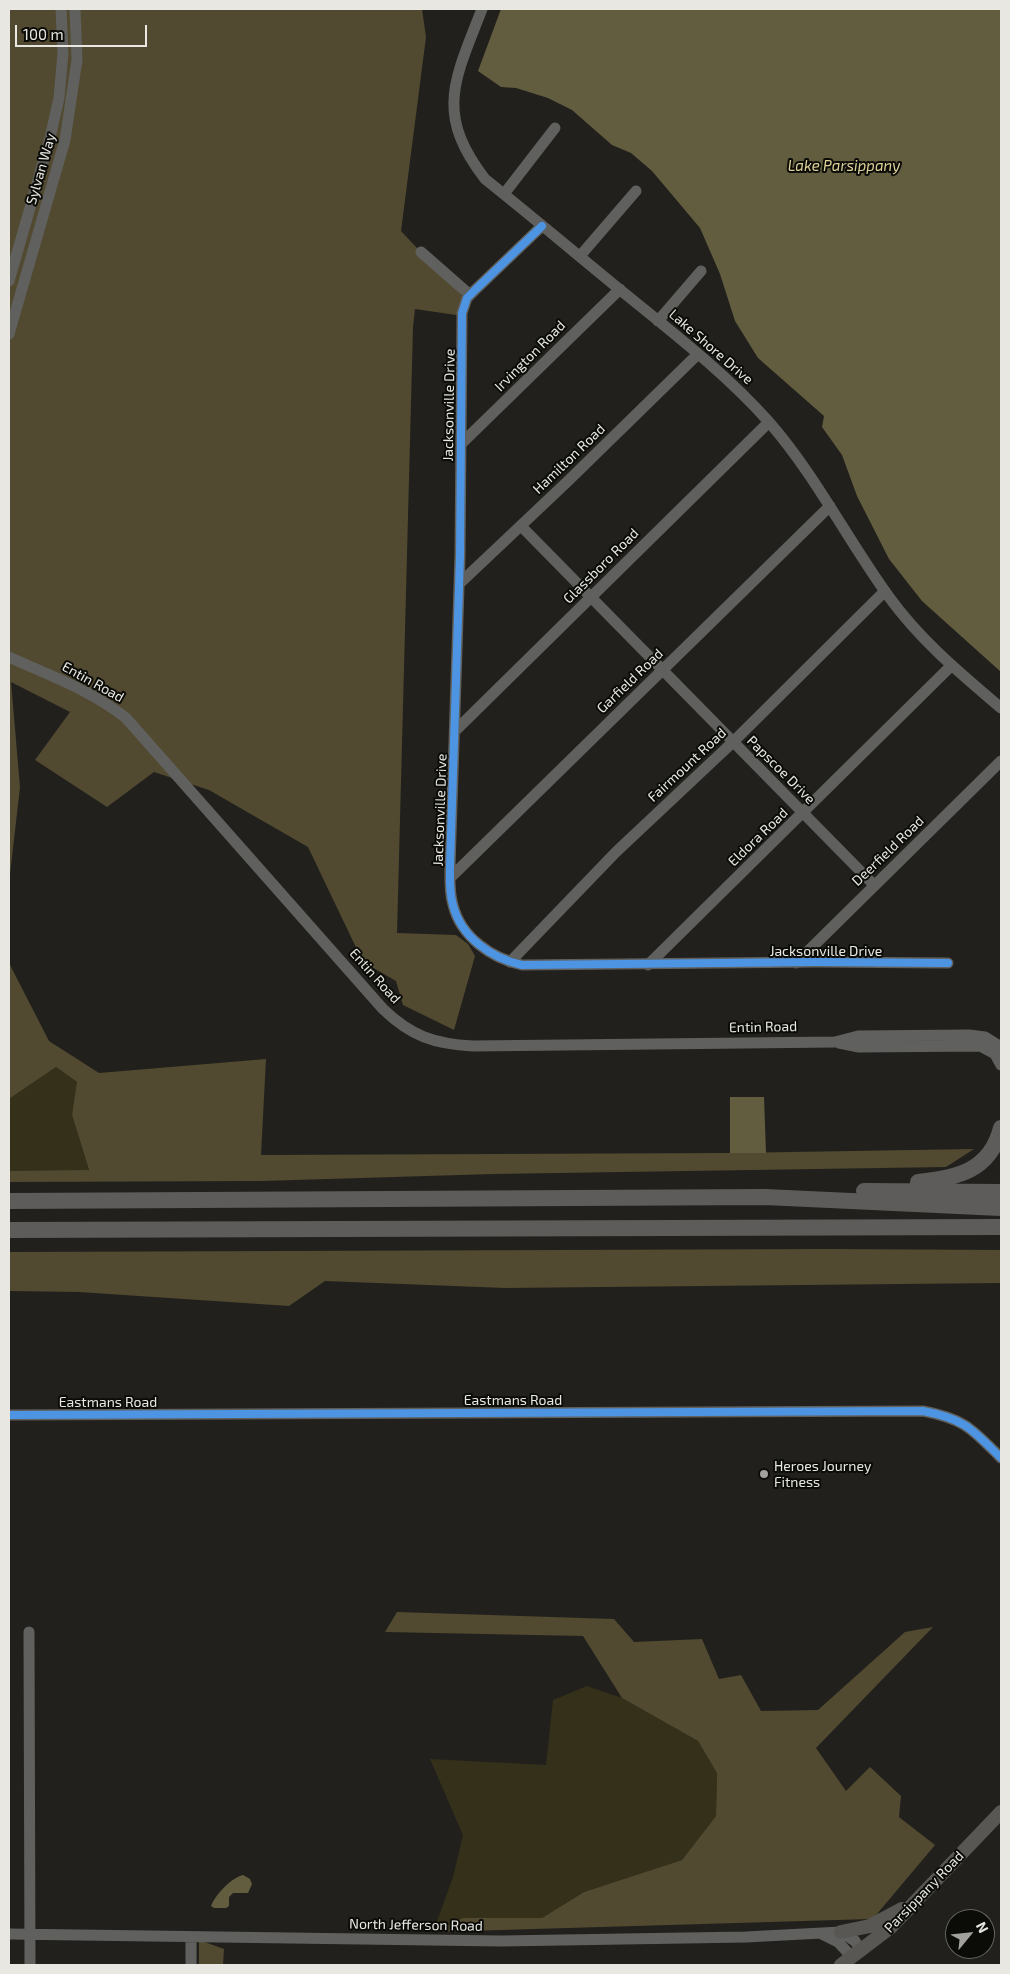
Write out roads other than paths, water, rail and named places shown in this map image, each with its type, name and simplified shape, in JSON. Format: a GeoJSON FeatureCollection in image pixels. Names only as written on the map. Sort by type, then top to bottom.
{"type":"FeatureCollection","features":[{"type":"Feature","properties":{"kind":"highway"},"geometry":{"type":"LineString","coordinates":[[873,1191],[895,1183],[941,1180],[970,1171],[987,1157],[997,1141],[1001,1128]]}},
{"type":"Feature","properties":{"kind":"highway"},"geometry":{"type":"LineString","coordinates":[[765,1197],[802,1190],[1001,1192]]}},
{"type":"Feature","properties":{"kind":"highway"},"geometry":{"type":"LineString","coordinates":[[9,1201],[765,1197],[1001,1208]]}},
{"type":"Feature","properties":{"kind":"highway"},"geometry":{"type":"LineString","coordinates":[[9,1230],[1001,1227]]}},
{"type":"Feature","properties":{"kind":"main road","name":"Parsippany Road"},"geometry":{"type":"LineString","coordinates":[[851,1958],[891,1928],[1001,1812]]}},
{"type":"Feature","properties":{"kind":"main road"},"geometry":{"type":"LineString","coordinates":[[841,1932],[856,1930],[879,1922],[920,1897]]}},
{"type":"Feature","properties":{"kind":"street","name":"Sylvan Way"},"geometry":{"type":"LineString","coordinates":[[9,281],[50,138],[59,98],[63,53],[61,9]]}},
{"type":"Feature","properties":{"kind":"street","name":"Sylvan Way"},"geometry":{"type":"LineString","coordinates":[[9,334],[65,140],[77,60],[75,9]]}},
{"type":"Feature","properties":{"kind":"street","name":"Lake Shore Drive"},"geometry":{"type":"LineString","coordinates":[[482,9],[454,85],[454,109],[456,127],[465,150],[485,179],[658,320],[746,397],[769,422],[809,472],[886,591],[913,626],[951,666],[1001,708]]}},
{"type":"Feature","properties":{"kind":"street"},"geometry":{"type":"LineString","coordinates":[[504,194],[555,128]]}},
{"type":"Feature","properties":{"kind":"street"},"geometry":{"type":"LineString","coordinates":[[580,256],[636,190]]}},
{"type":"Feature","properties":{"kind":"street","name":"Jacksonville Drive"},"geometry":{"type":"LineString","coordinates":[[542,226],[470,295],[462,312],[459,584],[450,878],[453,906],[463,928],[480,946],[500,958],[510,962],[534,966],[948,963]]}},
{"type":"Feature","properties":{"kind":"street"},"geometry":{"type":"LineString","coordinates":[[421,252],[470,295]]}},
{"type":"Feature","properties":{"kind":"street"},"geometry":{"type":"LineString","coordinates":[[658,320],[701,271]]}},
{"type":"Feature","properties":{"kind":"street","name":"Irvington Road"},"geometry":{"type":"LineString","coordinates":[[461,444],[620,289]]}},
{"type":"Feature","properties":{"kind":"street","name":"Hamilton Road"},"geometry":{"type":"LineString","coordinates":[[459,584],[698,354]]}},
{"type":"Feature","properties":{"kind":"street","name":"Glassboro Road"},"geometry":{"type":"LineString","coordinates":[[455,731],[769,422]]}},
{"type":"Feature","properties":{"kind":"street","name":"Garfield Road"},"geometry":{"type":"LineString","coordinates":[[450,878],[830,506]]}},
{"type":"Feature","properties":{"kind":"street","name":"Papscoe Drive"},"geometry":{"type":"LineString","coordinates":[[521,526],[874,885]]}},
{"type":"Feature","properties":{"kind":"street","name":"Fairmount Road"},"geometry":{"type":"LineString","coordinates":[[510,962],[609,859],[733,742],[886,591]]}},
{"type":"Feature","properties":{"kind":"street","name":"Entin Road"},"geometry":{"type":"LineString","coordinates":[[9,657],[89,694],[112,707],[126,718],[383,1009],[394,1020],[414,1034],[437,1042],[473,1046],[835,1042],[859,1047],[980,1046],[995,1054],[1001,1065]]}},
{"type":"Feature","properties":{"kind":"street","name":"Eldora Road"},"geometry":{"type":"LineString","coordinates":[[648,965],[951,666]]}},
{"type":"Feature","properties":{"kind":"street","name":"Deerfield Road"},"geometry":{"type":"LineString","coordinates":[[796,963],[1001,760]]}},
{"type":"Feature","properties":{"kind":"street","name":"Entin Road"},"geometry":{"type":"LineString","coordinates":[[835,1042],[858,1036],[969,1036],[985,1037],[1001,1047]]}},
{"type":"Feature","properties":{"kind":"street","name":"Eastmans Road"},"geometry":{"type":"LineString","coordinates":[[9,1415],[923,1411],[943,1415],[966,1424],[1001,1458]]}},
{"type":"Feature","properties":{"kind":"street"},"geometry":{"type":"LineString","coordinates":[[29,1632],[30,1965]]}},
{"type":"Feature","properties":{"kind":"street"},"geometry":{"type":"LineString","coordinates":[[841,1932],[855,1941],[851,1958]]}},
{"type":"Feature","properties":{"kind":"street","name":"North Jefferson Road"},"geometry":{"type":"LineString","coordinates":[[9,1934],[501,1941],[681,1939],[841,1932]]}},
{"type":"Feature","properties":{"kind":"street"},"geometry":{"type":"LineString","coordinates":[[822,1934],[838,1942],[851,1958]]}},
{"type":"Feature","properties":{"kind":"street"},"geometry":{"type":"LineString","coordinates":[[191,1936],[191,1965]]}},
{"type":"Feature","properties":{"kind":"water","name":"Lake Parsippany"},"geometry":{"type":"Polygon","coordinates":[[[501,9],[1001,9],[1001,672],[922,601],[889,559],[857,496],[842,455],[822,427],[824,416],[758,358],[735,321],[720,274],[700,228],[652,171],[631,153],[612,145],[572,110],[548,98],[516,88],[501,87],[478,71],[501,9]]]}},
{"type":"Feature","properties":{"kind":"water"},"geometry":{"type":"Polygon","coordinates":[[[730,1097],[764,1097],[766,1153],[730,1153],[730,1097]]]}},
{"type":"Feature","properties":{"kind":"water"},"geometry":{"type":"Polygon","coordinates":[[[243,1875],[250,1879],[252,1884],[248,1893],[233,1893],[229,1897],[229,1906],[226,1908],[214,1908],[211,1906],[224,1887],[243,1875]]]}},
{"type":"Feature","properties":{"kind":"place","name":"Heroes Journey Fitness"},"geometry":{"type":"Point","coordinates":[764,1474]}}]}
